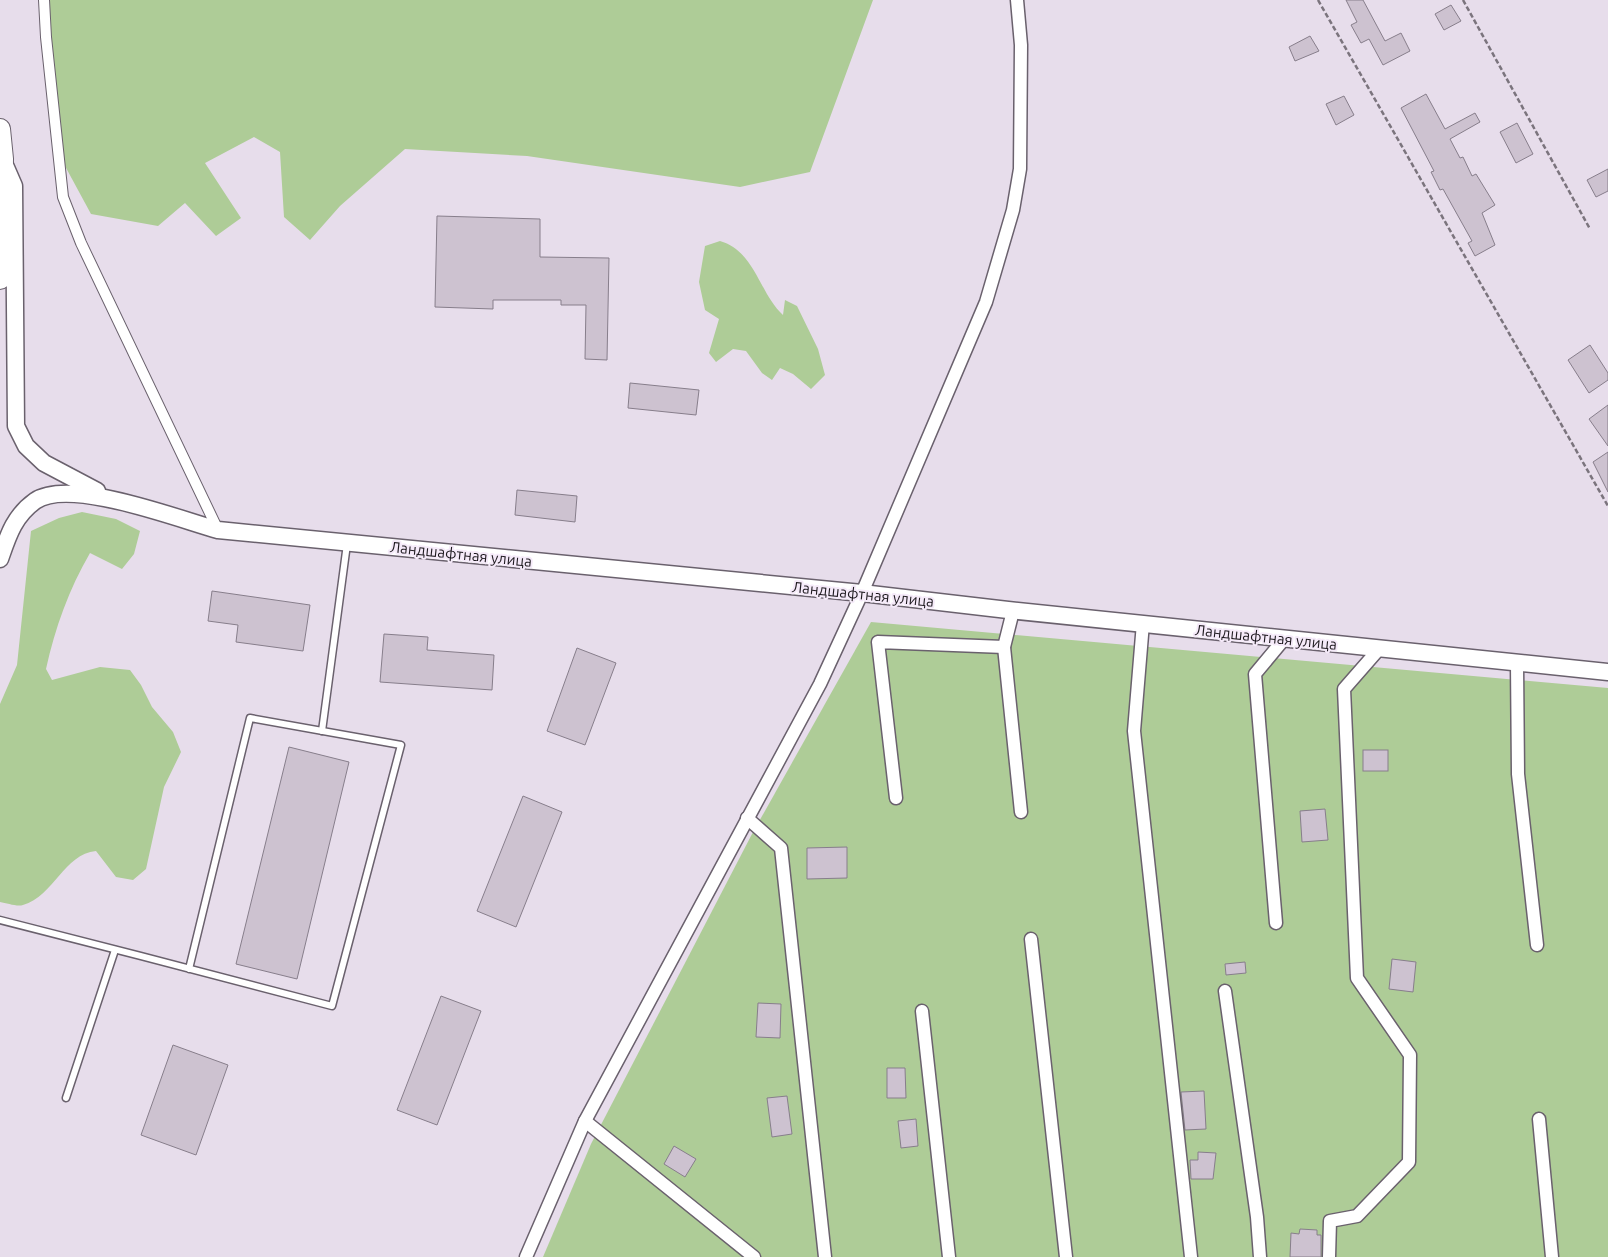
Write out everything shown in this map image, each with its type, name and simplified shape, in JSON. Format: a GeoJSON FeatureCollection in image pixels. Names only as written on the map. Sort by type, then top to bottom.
{"type":"FeatureCollection","features":[{"type":"Feature","properties":{"kind":"main road"},"geometry":{"type":"LineString","coordinates":[[0,129],[2,159],[0,279]]}},
{"type":"Feature","properties":{"kind":"street"},"geometry":{"type":"LineString","coordinates":[[44,0],[46,37],[63,197],[81,243],[218,530]]}},
{"type":"Feature","properties":{"kind":"street"},"geometry":{"type":"LineString","coordinates":[[526,1257],[585,1121],[746,818],[820,684],[862,593],[986,302],[1010,219],[1020,169],[1022,110],[1021,45],[1017,0]]}},
{"type":"Feature","properties":{"kind":"street"},"geometry":{"type":"LineString","coordinates":[[2,159],[14,186],[16,426],[26,446],[44,463],[77,482],[122,502]]}},
{"type":"Feature","properties":{"kind":"street"},"geometry":{"type":"LineString","coordinates":[[0,559],[11,526],[36,500],[54,493],[82,494],[122,502]]}},
{"type":"Feature","properties":{"kind":"street","name":"Ландшафтная улица"},"geometry":{"type":"LineString","coordinates":[[122,502],[218,530],[862,593],[1013,611],[1608,672]]}},
{"type":"Feature","properties":{"kind":"street"},"geometry":{"type":"LineString","coordinates":[[1013,611],[1004,647],[1021,812]]}},
{"type":"Feature","properties":{"kind":"street"},"geometry":{"type":"LineString","coordinates":[[1142,623],[1134,731],[1191,1257]]}},
{"type":"Feature","properties":{"kind":"street"},"geometry":{"type":"LineString","coordinates":[[1276,923],[1255,674],[1285,638]]}},
{"type":"Feature","properties":{"kind":"street"},"geometry":{"type":"LineString","coordinates":[[896,798],[878,642],[1004,647]]}},
{"type":"Feature","properties":{"kind":"street"},"geometry":{"type":"LineString","coordinates":[[1330,1257],[1330,1221],[1357,1216],[1409,1162],[1410,1054],[1357,978],[1344,689],[1380,649]]}},
{"type":"Feature","properties":{"kind":"street"},"geometry":{"type":"LineString","coordinates":[[1517,664],[1518,774],[1537,944]]}},
{"type":"Feature","properties":{"kind":"street"},"geometry":{"type":"LineString","coordinates":[[746,818],[781,848],[824,1257]]}},
{"type":"Feature","properties":{"kind":"street"},"geometry":{"type":"LineString","coordinates":[[1030,939],[1066,1257]]}},
{"type":"Feature","properties":{"kind":"street"},"geometry":{"type":"LineString","coordinates":[[1225,991],[1257,1217],[1260,1257]]}},
{"type":"Feature","properties":{"kind":"street"},"geometry":{"type":"LineString","coordinates":[[922,1011],[948,1257]]}},
{"type":"Feature","properties":{"kind":"street"},"geometry":{"type":"LineString","coordinates":[[1539,1119],[1552,1257]]}},
{"type":"Feature","properties":{"kind":"street"},"geometry":{"type":"LineString","coordinates":[[585,1121],[754,1257]]}},
{"type":"Feature","properties":{"kind":"lane"},"geometry":{"type":"LineString","coordinates":[[322,731],[347,543]]}},
{"type":"Feature","properties":{"kind":"lane"},"geometry":{"type":"LineString","coordinates":[[0,920],[116,950],[189,969],[332,1006],[401,745],[250,718],[189,969]]}},
{"type":"Feature","properties":{"kind":"lane"},"geometry":{"type":"LineString","coordinates":[[66,1098],[116,950]]}},
{"type":"Feature","properties":{"kind":"path"},"geometry":{"type":"LineString","coordinates":[[1318,0],[1608,506]]}},
{"type":"Feature","properties":{"kind":"path"},"geometry":{"type":"LineString","coordinates":[[1462,0],[1590,228]]}},
{"type":"Feature","properties":{"kind":"green space"},"geometry":{"type":"Polygon","coordinates":[[[49,0],[873,0],[810,172],[740,187],[527,156],[405,149],[340,206],[310,240],[284,217],[280,152],[254,137],[205,163],[241,218],[216,236],[185,203],[158,226],[91,214],[65,166],[47,77],[49,0]]]}},
{"type":"Feature","properties":{"kind":"green space"},"geometry":{"type":"Polygon","coordinates":[[[720,241],[732,246],[749,263],[768,296],[783,315],[785,300],[797,306],[818,349],[825,375],[811,389],[793,374],[780,368],[772,380],[762,373],[746,351],[733,349],[716,362],[709,353],[719,319],[705,310],[699,282],[705,246],[720,241]]]}},
{"type":"Feature","properties":{"kind":"green space"},"geometry":{"type":"Polygon","coordinates":[[[82,512],[116,519],[140,531],[134,554],[122,569],[90,553],[64,609],[46,669],[52,680],[100,667],[130,670],[141,685],[152,707],[173,732],[181,752],[164,787],[146,869],[133,880],[116,877],[96,851],[85,854],[75,859],[34,900],[23,905],[15,905],[0,902],[0,704],[17,665],[31,531],[59,518],[82,512]]]}},
{"type":"Feature","properties":{"kind":"green space"},"geometry":{"type":"Polygon","coordinates":[[[871,622],[1608,688],[1608,1257],[543,1257],[591,1144],[752,834],[871,622]]]}},
{"type":"Feature","properties":{"kind":"building"},"geometry":{"type":"Polygon","coordinates":[[[1346,0],[1363,0],[1385,41],[1401,33],[1410,51],[1383,65],[1369,39],[1361,43],[1351,25],[1357,22],[1346,0]]]}},
{"type":"Feature","properties":{"kind":"building"},"geometry":{"type":"Polygon","coordinates":[[[1451,5],[1461,21],[1444,30],[1435,14],[1451,5]]]}},
{"type":"Feature","properties":{"kind":"building"},"geometry":{"type":"Polygon","coordinates":[[[1310,36],[1319,51],[1295,61],[1289,47],[1310,36]]]}},
{"type":"Feature","properties":{"kind":"building"},"geometry":{"type":"Polygon","coordinates":[[[1426,94],[1445,129],[1475,113],[1480,122],[1450,139],[1460,158],[1463,157],[1472,176],[1476,174],[1495,205],[1482,213],[1495,245],[1475,256],[1468,243],[1472,241],[1443,189],[1440,190],[1431,172],[1434,171],[1401,108],[1426,94]]]}},
{"type":"Feature","properties":{"kind":"building"},"geometry":{"type":"Polygon","coordinates":[[[1344,96],[1354,115],[1336,125],[1326,104],[1344,96]]]}},
{"type":"Feature","properties":{"kind":"building"},"geometry":{"type":"Polygon","coordinates":[[[1517,123],[1533,154],[1516,163],[1500,132],[1517,123]]]}},
{"type":"Feature","properties":{"kind":"building"},"geometry":{"type":"Polygon","coordinates":[[[1608,169],[1608,191],[1596,197],[1587,180],[1608,169]]]}},
{"type":"Feature","properties":{"kind":"building"},"geometry":{"type":"Polygon","coordinates":[[[437,216],[540,219],[540,257],[609,258],[607,360],[585,359],[586,305],[561,305],[561,300],[493,300],[493,309],[435,307],[437,216]]]}},
{"type":"Feature","properties":{"kind":"building"},"geometry":{"type":"Polygon","coordinates":[[[1590,345],[1608,373],[1608,380],[1589,393],[1568,360],[1590,345]]]}},
{"type":"Feature","properties":{"kind":"building"},"geometry":{"type":"Polygon","coordinates":[[[630,383],[699,390],[696,415],[628,408],[630,383]]]}},
{"type":"Feature","properties":{"kind":"building"},"geometry":{"type":"Polygon","coordinates":[[[1608,405],[1608,446],[1589,419],[1608,405]]]}},
{"type":"Feature","properties":{"kind":"building"},"geometry":{"type":"Polygon","coordinates":[[[1608,452],[1608,492],[1593,462],[1608,452]]]}},
{"type":"Feature","properties":{"kind":"building"},"geometry":{"type":"Polygon","coordinates":[[[517,490],[577,496],[575,522],[515,515],[517,490]]]}},
{"type":"Feature","properties":{"kind":"building"},"geometry":{"type":"Polygon","coordinates":[[[212,591],[310,605],[303,651],[236,642],[238,625],[208,621],[212,591]]]}},
{"type":"Feature","properties":{"kind":"building"},"geometry":{"type":"Polygon","coordinates":[[[384,634],[428,637],[427,650],[494,655],[492,690],[380,682],[384,634]]]}},
{"type":"Feature","properties":{"kind":"building"},"geometry":{"type":"Polygon","coordinates":[[[577,648],[616,663],[585,745],[547,731],[577,648]]]}},
{"type":"Feature","properties":{"kind":"building"},"geometry":{"type":"Polygon","coordinates":[[[289,747],[349,762],[297,979],[236,964],[289,747]]]}},
{"type":"Feature","properties":{"kind":"building"},"geometry":{"type":"Polygon","coordinates":[[[1363,750],[1388,750],[1388,771],[1363,771],[1363,750]]]}},
{"type":"Feature","properties":{"kind":"building"},"geometry":{"type":"Polygon","coordinates":[[[523,796],[562,812],[516,927],[477,911],[523,796]]]}},
{"type":"Feature","properties":{"kind":"building"},"geometry":{"type":"Polygon","coordinates":[[[1325,809],[1328,840],[1302,842],[1300,811],[1325,809]]]}},
{"type":"Feature","properties":{"kind":"building"},"geometry":{"type":"Polygon","coordinates":[[[847,847],[847,878],[807,879],[807,848],[847,847]]]}},
{"type":"Feature","properties":{"kind":"building"},"geometry":{"type":"Polygon","coordinates":[[[1392,959],[1416,962],[1413,992],[1389,989],[1392,959]]]}},
{"type":"Feature","properties":{"kind":"building"},"geometry":{"type":"Polygon","coordinates":[[[1245,962],[1246,973],[1226,975],[1225,964],[1245,962]]]}},
{"type":"Feature","properties":{"kind":"building"},"geometry":{"type":"Polygon","coordinates":[[[441,996],[481,1011],[437,1125],[397,1110],[441,996]]]}},
{"type":"Feature","properties":{"kind":"building"},"geometry":{"type":"Polygon","coordinates":[[[758,1003],[781,1004],[780,1038],[756,1037],[758,1003]]]}},
{"type":"Feature","properties":{"kind":"building"},"geometry":{"type":"Polygon","coordinates":[[[173,1045],[228,1065],[196,1155],[141,1135],[173,1045]]]}},
{"type":"Feature","properties":{"kind":"building"},"geometry":{"type":"Polygon","coordinates":[[[887,1068],[905,1068],[906,1098],[887,1098],[887,1068]]]}},
{"type":"Feature","properties":{"kind":"building"},"geometry":{"type":"Polygon","coordinates":[[[1204,1091],[1206,1129],[1185,1130],[1181,1092],[1204,1091]]]}},
{"type":"Feature","properties":{"kind":"building"},"geometry":{"type":"Polygon","coordinates":[[[787,1096],[792,1134],[772,1137],[767,1098],[787,1096]]]}},
{"type":"Feature","properties":{"kind":"building"},"geometry":{"type":"Polygon","coordinates":[[[916,1119],[918,1146],[901,1148],[898,1121],[916,1119]]]}},
{"type":"Feature","properties":{"kind":"building"},"geometry":{"type":"Polygon","coordinates":[[[674,1146],[696,1159],[685,1177],[664,1164],[674,1146]]]}},
{"type":"Feature","properties":{"kind":"building"},"geometry":{"type":"Polygon","coordinates":[[[1198,1152],[1216,1153],[1213,1179],[1191,1179],[1190,1160],[1198,1160],[1198,1152]]]}},
{"type":"Feature","properties":{"kind":"building"},"geometry":{"type":"Polygon","coordinates":[[[1300,1229],[1317,1230],[1317,1235],[1321,1235],[1321,1257],[1290,1257],[1291,1233],[1299,1234],[1300,1229]]]}}]}
